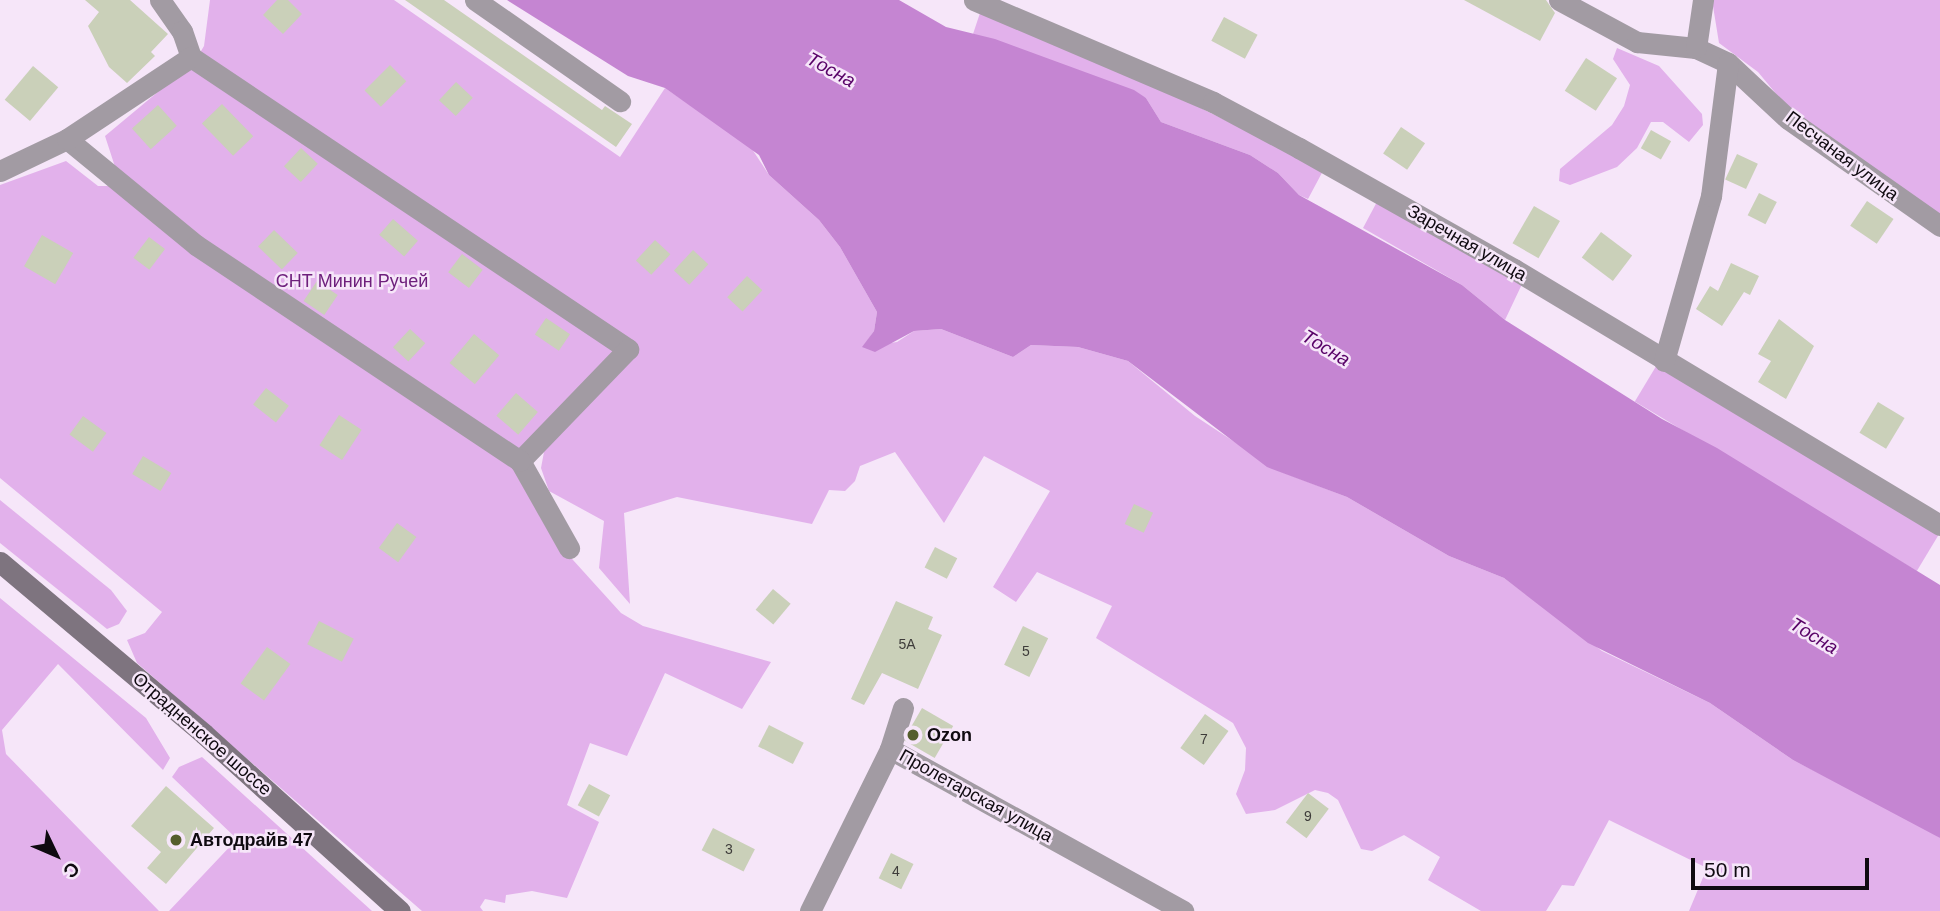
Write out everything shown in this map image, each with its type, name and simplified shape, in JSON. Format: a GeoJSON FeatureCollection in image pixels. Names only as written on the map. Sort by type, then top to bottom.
{"type":"FeatureCollection","features":[{"type":"Feature","properties":{"kind":"main road","name":"Отрадненское шоссе"},"geometry":{"type":"LineString","coordinates":[[0,562],[204,734],[400,911]]}},
{"type":"Feature","properties":{"kind":"street"},"geometry":{"type":"LineString","coordinates":[[160,0],[181,31],[191,57],[628,349],[520,461]]}},
{"type":"Feature","properties":{"kind":"street"},"geometry":{"type":"LineString","coordinates":[[475,0],[620,101]]}},
{"type":"Feature","properties":{"kind":"street","name":"Заречная улица"},"geometry":{"type":"LineString","coordinates":[[974,0],[1226,109],[1514,269],[1940,525]]}},
{"type":"Feature","properties":{"kind":"street","name":"Песчаная улица"},"geometry":{"type":"LineString","coordinates":[[1559,0],[1637,42],[1696,48],[1728,63],[1760,88],[1787,119],[1940,226]]}},
{"type":"Feature","properties":{"kind":"street"},"geometry":{"type":"LineString","coordinates":[[1696,48],[1703,0]]}},
{"type":"Feature","properties":{"kind":"street"},"geometry":{"type":"LineString","coordinates":[[0,171],[67,139],[191,57]]}},
{"type":"Feature","properties":{"kind":"street"},"geometry":{"type":"LineString","coordinates":[[1664,361],[1711,196],[1728,63]]}},
{"type":"Feature","properties":{"kind":"street"},"geometry":{"type":"LineString","coordinates":[[67,139],[195,245],[520,461],[569,548]]}},
{"type":"Feature","properties":{"kind":"street"},"geometry":{"type":"LineString","coordinates":[[890,749],[902,708]]}},
{"type":"Feature","properties":{"kind":"street","name":"Пролетарская улица"},"geometry":{"type":"LineString","coordinates":[[810,911],[890,749],[1183,911]]}},
{"type":"Feature","properties":{"kind":"green space","name":"СНТ Минин Ручей"},"geometry":{"type":"Polygon","coordinates":[[[210,0],[394,0],[620,157],[665,88],[750,146],[769,175],[819,220],[840,247],[877,312],[874,331],[863,347],[897,342],[914,331],[941,329],[1013,357],[1031,345],[1078,347],[1128,361],[1195,416],[1279,471],[1347,497],[1449,556],[1504,578],[1602,651],[1710,703],[1793,760],[1921,825],[1940,838],[1940,911],[1689,911],[1707,868],[1609,820],[1574,886],[1562,885],[1546,911],[1481,911],[1428,880],[1440,857],[1404,835],[1372,851],[1361,849],[1338,800],[1328,793],[1315,790],[1275,810],[1246,814],[1236,794],[1245,770],[1246,748],[1233,723],[1096,638],[1112,606],[1037,572],[1016,602],[993,587],[1050,491],[984,456],[944,523],[895,452],[860,466],[855,481],[845,491],[829,490],[812,524],[677,497],[624,513],[630,604],[599,568],[604,521],[549,491],[541,468],[544,452],[517,476],[554,539],[621,613],[643,626],[771,662],[742,709],[665,673],[627,756],[590,743],[567,805],[599,822],[567,898],[532,891],[506,895],[505,903],[485,899],[480,907],[483,911],[422,911],[137,663],[127,640],[145,633],[162,612],[0,478],[0,185],[66,161],[98,186],[111,186],[118,176],[105,136],[195,61],[204,46],[210,0]]]}},
{"type":"Feature","properties":{"kind":"green space"},"geometry":{"type":"Polygon","coordinates":[[[1712,0],[1940,0],[1940,214],[1792,113],[1758,72],[1719,43],[1712,0]]]}},
{"type":"Feature","properties":{"kind":"green space"},"geometry":{"type":"Polygon","coordinates":[[[980,13],[1146,81],[1324,169],[1308,199],[1299,195],[1278,173],[1250,155],[1161,122],[1146,98],[973,34],[980,13]]]}},
{"type":"Feature","properties":{"kind":"green space"},"geometry":{"type":"Polygon","coordinates":[[[1617,48],[1659,66],[1702,114],[1703,125],[1689,142],[1663,122],[1651,122],[1637,148],[1617,167],[1570,185],[1559,181],[1560,169],[1612,125],[1624,106],[1630,85],[1613,59],[1617,48]]]}},
{"type":"Feature","properties":{"kind":"green space"},"geometry":{"type":"Polygon","coordinates":[[[1379,198],[1523,282],[1505,320],[1462,285],[1363,228],[1379,198]]]}},
{"type":"Feature","properties":{"kind":"green space"},"geometry":{"type":"Polygon","coordinates":[[[1658,363],[1940,532],[1917,571],[1635,402],[1658,363]]]}},
{"type":"Feature","properties":{"kind":"green space"},"geometry":{"type":"Polygon","coordinates":[[[0,500],[111,590],[127,611],[119,624],[107,629],[0,543],[0,500]]]}},
{"type":"Feature","properties":{"kind":"green space"},"geometry":{"type":"Polygon","coordinates":[[[0,598],[146,718],[170,758],[163,770],[58,664],[2,730],[6,754],[159,911],[0,911],[0,598]]]}},
{"type":"Feature","properties":{"kind":"green space"},"geometry":{"type":"Polygon","coordinates":[[[202,757],[372,911],[169,911],[237,839],[172,777],[179,767],[202,757]]]}},
{"type":"Feature","properties":{"kind":"water","name":"Тосна"},"geometry":{"type":"Polygon","coordinates":[[[507,0],[899,0],[946,27],[995,39],[1134,90],[1146,98],[1161,122],[1250,155],[1278,173],[1299,195],[1462,285],[1505,320],[1662,419],[1717,448],[1940,585],[1940,838],[1793,760],[1710,703],[1588,643],[1504,578],[1449,556],[1347,497],[1267,467],[1128,361],[1078,347],[1031,345],[1013,357],[941,329],[914,331],[875,352],[862,347],[874,331],[877,312],[840,247],[819,220],[769,175],[759,155],[665,88],[628,76],[507,0]]]}},
{"type":"Feature","properties":{"kind":"building"},"geometry":{"type":"Polygon","coordinates":[[[85,0],[130,0],[168,34],[151,52],[155,56],[127,83],[109,67],[88,26],[99,12],[85,0]]]}},
{"type":"Feature","properties":{"kind":"building"},"geometry":{"type":"Polygon","coordinates":[[[277,0],[288,0],[302,14],[283,34],[263,15],[277,0]]]}},
{"type":"Feature","properties":{"kind":"building"},"geometry":{"type":"Polygon","coordinates":[[[405,0],[444,0],[602,110],[605,106],[632,124],[616,147],[405,0]]]}},
{"type":"Feature","properties":{"kind":"building"},"geometry":{"type":"Polygon","coordinates":[[[1464,0],[1546,0],[1555,13],[1540,41],[1464,0]]]}},
{"type":"Feature","properties":{"kind":"building"},"geometry":{"type":"Polygon","coordinates":[[[1224,17],[1258,35],[1245,59],[1211,41],[1224,17]]]}},
{"type":"Feature","properties":{"kind":"building"},"geometry":{"type":"Polygon","coordinates":[[[1586,58],[1617,78],[1596,111],[1565,91],[1586,58]]]}},
{"type":"Feature","properties":{"kind":"building"},"geometry":{"type":"Polygon","coordinates":[[[390,65],[406,81],[381,107],[365,90],[390,65]]]}},
{"type":"Feature","properties":{"kind":"building"},"geometry":{"type":"Polygon","coordinates":[[[33,66],[58,87],[30,121],[5,100],[33,66]]]}},
{"type":"Feature","properties":{"kind":"building"},"geometry":{"type":"Polygon","coordinates":[[[456,82],[473,98],[456,116],[439,100],[456,82]]]}},
{"type":"Feature","properties":{"kind":"building"},"geometry":{"type":"Polygon","coordinates":[[[222,104],[253,136],[233,156],[202,123],[222,104]]]}},
{"type":"Feature","properties":{"kind":"building"},"geometry":{"type":"Polygon","coordinates":[[[158,105],[177,126],[151,149],[132,128],[158,105]]]}},
{"type":"Feature","properties":{"kind":"building"},"geometry":{"type":"Polygon","coordinates":[[[1401,127],[1425,143],[1407,170],[1383,154],[1401,127]]]}},
{"type":"Feature","properties":{"kind":"building"},"geometry":{"type":"Polygon","coordinates":[[[1651,130],[1671,141],[1661,160],[1641,148],[1651,130]]]}},
{"type":"Feature","properties":{"kind":"building"},"geometry":{"type":"Polygon","coordinates":[[[301,148],[318,164],[301,182],[284,166],[301,148]]]}},
{"type":"Feature","properties":{"kind":"building"},"geometry":{"type":"Polygon","coordinates":[[[1737,154],[1758,164],[1746,189],[1725,179],[1737,154]]]}},
{"type":"Feature","properties":{"kind":"building"},"geometry":{"type":"Polygon","coordinates":[[[1759,193],[1777,202],[1765,224],[1748,215],[1759,193]]]}},
{"type":"Feature","properties":{"kind":"building"},"geometry":{"type":"Polygon","coordinates":[[[1867,201],[1894,219],[1877,244],[1850,226],[1867,201]]]}},
{"type":"Feature","properties":{"kind":"building"},"geometry":{"type":"Polygon","coordinates":[[[1534,206],[1560,221],[1538,258],[1512,243],[1534,206]]]}},
{"type":"Feature","properties":{"kind":"building"},"geometry":{"type":"Polygon","coordinates":[[[393,219],[418,241],[404,256],[379,235],[393,219]]]}},
{"type":"Feature","properties":{"kind":"building"},"geometry":{"type":"Polygon","coordinates":[[[274,230],[298,253],[282,269],[258,247],[274,230]]]}},
{"type":"Feature","properties":{"kind":"building"},"geometry":{"type":"Polygon","coordinates":[[[1601,232],[1632,255],[1613,281],[1582,258],[1601,232]]]}},
{"type":"Feature","properties":{"kind":"building"},"geometry":{"type":"Polygon","coordinates":[[[42,235],[73,253],[55,284],[24,266],[42,235]]]}},
{"type":"Feature","properties":{"kind":"building"},"geometry":{"type":"Polygon","coordinates":[[[149,237],[165,249],[149,270],[133,258],[149,237]]]}},
{"type":"Feature","properties":{"kind":"building"},"geometry":{"type":"Polygon","coordinates":[[[655,240],[670,254],[651,275],[636,260],[655,240]]]}},
{"type":"Feature","properties":{"kind":"building"},"geometry":{"type":"Polygon","coordinates":[[[693,250],[708,264],[689,285],[674,270],[693,250]]]}},
{"type":"Feature","properties":{"kind":"building"},"geometry":{"type":"Polygon","coordinates":[[[462,254],[483,270],[469,288],[448,272],[462,254]]]}},
{"type":"Feature","properties":{"kind":"building"},"geometry":{"type":"Polygon","coordinates":[[[1731,263],[1759,276],[1750,295],[1744,292],[1722,326],[1696,309],[1710,286],[1718,291],[1731,263]]]}},
{"type":"Feature","properties":{"kind":"building"},"geometry":{"type":"Polygon","coordinates":[[[747,276],[762,290],[743,312],[727,297],[747,276]]]}},
{"type":"Feature","properties":{"kind":"building"},"geometry":{"type":"Polygon","coordinates":[[[317,281],[338,295],[324,315],[304,301],[317,281]]]}},
{"type":"Feature","properties":{"kind":"building"},"geometry":{"type":"Polygon","coordinates":[[[546,318],[570,334],[559,351],[535,335],[546,318]]]}},
{"type":"Feature","properties":{"kind":"building"},"geometry":{"type":"Polygon","coordinates":[[[1779,319],[1814,346],[1786,399],[1758,382],[1771,361],[1758,354],[1779,319]]]}},
{"type":"Feature","properties":{"kind":"building"},"geometry":{"type":"Polygon","coordinates":[[[410,329],[425,343],[408,362],[393,347],[410,329]]]}},
{"type":"Feature","properties":{"kind":"building"},"geometry":{"type":"Polygon","coordinates":[[[474,334],[499,355],[475,384],[450,363],[474,334]]]}},
{"type":"Feature","properties":{"kind":"building"},"geometry":{"type":"Polygon","coordinates":[[[266,388],[289,406],[276,422],[253,405],[266,388]]]}},
{"type":"Feature","properties":{"kind":"building"},"geometry":{"type":"Polygon","coordinates":[[[516,393],[538,412],[518,435],[496,416],[516,393]]]}},
{"type":"Feature","properties":{"kind":"building"},"geometry":{"type":"Polygon","coordinates":[[[1878,402],[1905,418],[1886,449],[1859,433],[1878,402]]]}},
{"type":"Feature","properties":{"kind":"building"},"geometry":{"type":"Polygon","coordinates":[[[339,415],[362,430],[342,460],[319,445],[339,415]]]}},
{"type":"Feature","properties":{"kind":"building"},"geometry":{"type":"Polygon","coordinates":[[[83,416],[106,433],[93,452],[69,435],[83,416]]]}},
{"type":"Feature","properties":{"kind":"building"},"geometry":{"type":"Polygon","coordinates":[[[143,456],[171,473],[160,491],[132,474],[143,456]]]}},
{"type":"Feature","properties":{"kind":"building"},"geometry":{"type":"Polygon","coordinates":[[[1134,504],[1153,513],[1144,533],[1125,524],[1134,504]]]}},
{"type":"Feature","properties":{"kind":"building"},"geometry":{"type":"Polygon","coordinates":[[[397,523],[416,537],[398,562],[379,548],[397,523]]]}},
{"type":"Feature","properties":{"kind":"building"},"geometry":{"type":"Polygon","coordinates":[[[935,547],[957,558],[947,579],[925,567],[935,547]]]}},
{"type":"Feature","properties":{"kind":"building"},"geometry":{"type":"Polygon","coordinates":[[[773,589],[791,604],[773,624],[756,610],[773,589]]]}},
{"type":"Feature","properties":{"kind":"building"},"geometry":{"type":"Polygon","coordinates":[[[896,601],[933,617],[928,629],[942,635],[918,689],[882,673],[864,705],[851,699],[896,601]]]}},
{"type":"Feature","properties":{"kind":"building"},"geometry":{"type":"Polygon","coordinates":[[[319,621],[354,639],[342,662],[307,644],[319,621]]]}},
{"type":"Feature","properties":{"kind":"building"},"geometry":{"type":"Polygon","coordinates":[[[1023,626],[1048,638],[1029,677],[1004,665],[1023,626]]]}},
{"type":"Feature","properties":{"kind":"building"},"geometry":{"type":"Polygon","coordinates":[[[267,647],[290,664],[264,700],[241,683],[267,647]]]}},
{"type":"Feature","properties":{"kind":"building"},"geometry":{"type":"Polygon","coordinates":[[[922,708],[953,726],[935,758],[904,740],[922,708]]]}},
{"type":"Feature","properties":{"kind":"building"},"geometry":{"type":"Polygon","coordinates":[[[1205,714],[1228,731],[1204,765],[1180,748],[1205,714]]]}},
{"type":"Feature","properties":{"kind":"building"},"geometry":{"type":"Polygon","coordinates":[[[769,725],[804,743],[793,764],[758,746],[769,725]]]}},
{"type":"Feature","properties":{"kind":"building"},"geometry":{"type":"Polygon","coordinates":[[[589,784],[610,795],[599,816],[578,805],[589,784]]]}},
{"type":"Feature","properties":{"kind":"building","name":"Автодрайв 47"},"geometry":{"type":"Polygon","coordinates":[[[166,786],[214,828],[166,884],[147,868],[161,852],[131,826],[166,786]]]}},
{"type":"Feature","properties":{"kind":"building"},"geometry":{"type":"Polygon","coordinates":[[[1308,793],[1329,809],[1306,838],[1286,823],[1308,793]]]}},
{"type":"Feature","properties":{"kind":"building"},"geometry":{"type":"Polygon","coordinates":[[[713,828],[755,849],[744,872],[702,850],[713,828]]]}},
{"type":"Feature","properties":{"kind":"building"},"geometry":{"type":"Polygon","coordinates":[[[891,853],[913,864],[901,889],[879,878],[891,853]]]}},
{"type":"Feature","properties":{"kind":"place","name":"Ozon"},"geometry":{"type":"Point","coordinates":[913,735]}},
{"type":"Feature","properties":{"kind":"place","name":"Автодрайв 47"},"geometry":{"type":"Point","coordinates":[176,840]}}]}
